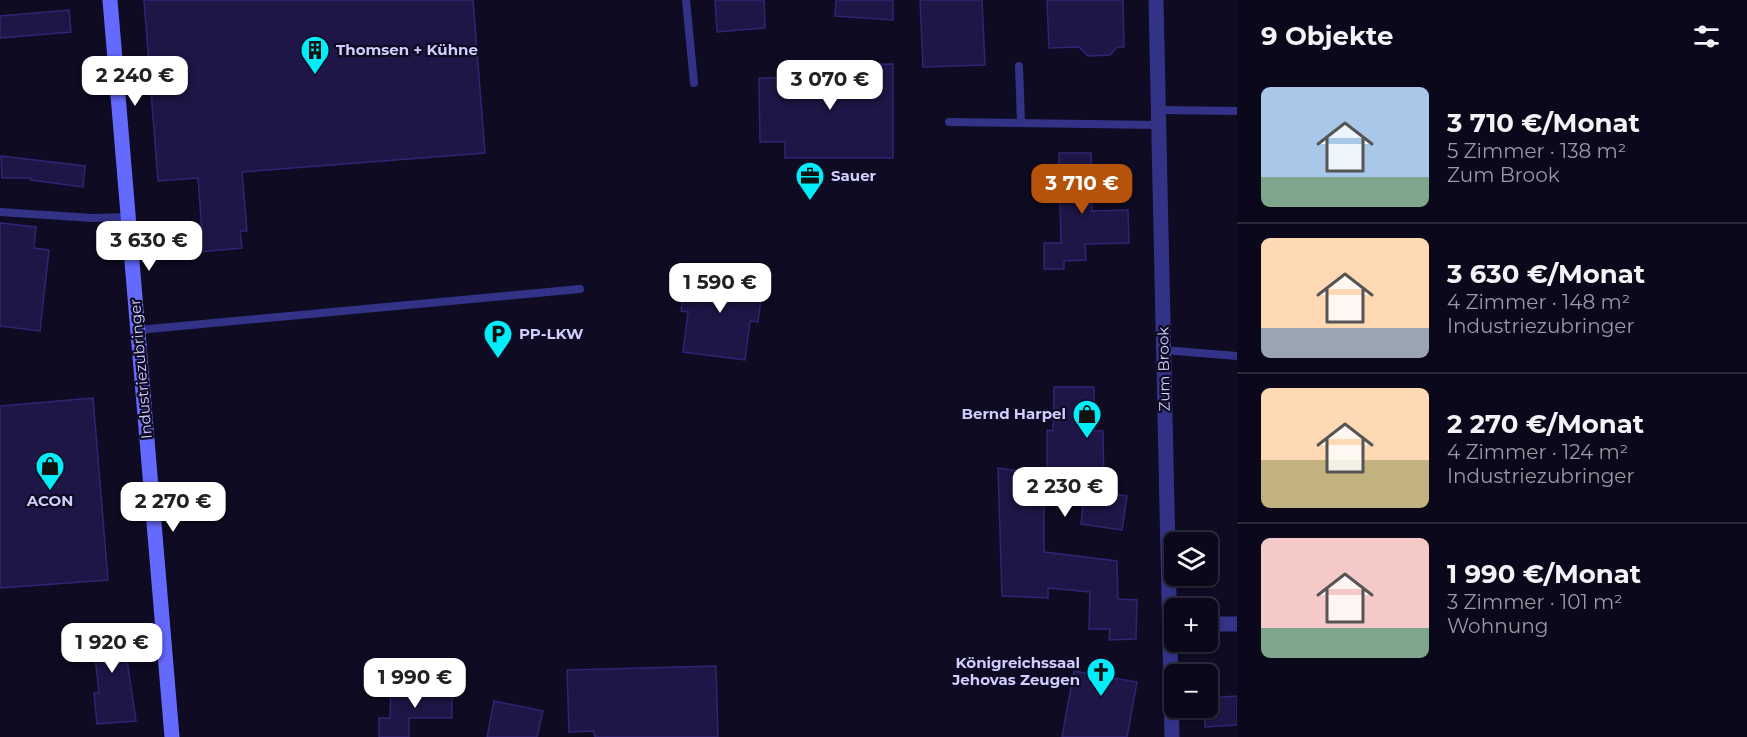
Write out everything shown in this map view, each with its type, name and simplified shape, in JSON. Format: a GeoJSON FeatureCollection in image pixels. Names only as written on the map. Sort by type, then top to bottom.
{"type":"FeatureCollection","features":[{"type":"Feature","properties":{"kind":"street","name":"Industriezubringer"},"geometry":{"type":"LineString","coordinates":[[110,0],[172,737]]}},
{"type":"Feature","properties":{"kind":"street","name":"Zum Brook"},"geometry":{"type":"LineString","coordinates":[[1156,0],[1163,350],[1171,598]]}},
{"type":"Feature","properties":{"kind":"street"},"geometry":{"type":"LineString","coordinates":[[1218,624],[1237,624]]}},
{"type":"Feature","properties":{"kind":"street","name":"Zum Brook"},"geometry":{"type":"LineString","coordinates":[[1172,652],[1172,737]]}},
{"type":"Feature","properties":{"kind":"lane"},"geometry":{"type":"LineString","coordinates":[[686,0],[694,83]]}},
{"type":"Feature","properties":{"kind":"lane"},"geometry":{"type":"LineString","coordinates":[[1019,66],[1021,122]]}},
{"type":"Feature","properties":{"kind":"lane"},"geometry":{"type":"LineString","coordinates":[[949,122],[1021,122],[1066,125],[1237,111]]}},
{"type":"Feature","properties":{"kind":"lane"},"geometry":{"type":"LineString","coordinates":[[0,212],[93,218],[128,217]]}},
{"type":"Feature","properties":{"kind":"lane"},"geometry":{"type":"LineString","coordinates":[[138,330],[580,288]]}},
{"type":"Feature","properties":{"kind":"lane"},"geometry":{"type":"LineString","coordinates":[[1163,350],[1237,356]]}},
{"type":"Feature","properties":{"kind":"building","name":"Thomsen + Kühne"},"geometry":{"type":"Polygon","coordinates":[[[144,0],[473,0],[485,153],[242,172],[247,231],[240,231],[242,248],[198,252],[197,233],[202,232],[198,178],[158,181],[144,0]]]}},
{"type":"Feature","properties":{"kind":"building"},"geometry":{"type":"Polygon","coordinates":[[[715,0],[764,0],[765,28],[717,32],[715,0]]]}},
{"type":"Feature","properties":{"kind":"building"},"geometry":{"type":"Polygon","coordinates":[[[836,0],[893,0],[893,20],[835,16],[836,0]]]}},
{"type":"Feature","properties":{"kind":"building"},"geometry":{"type":"Polygon","coordinates":[[[920,0],[982,0],[985,65],[923,67],[920,0]]]}},
{"type":"Feature","properties":{"kind":"building"},"geometry":{"type":"Polygon","coordinates":[[[1047,0],[1123,0],[1124,47],[1117,47],[1110,55],[1088,56],[1079,47],[1049,48],[1047,0]]]}},
{"type":"Feature","properties":{"kind":"building"},"geometry":{"type":"Polygon","coordinates":[[[69,10],[71,32],[0,38],[0,16],[69,10]]]}},
{"type":"Feature","properties":{"kind":"building"},"geometry":{"type":"Polygon","coordinates":[[[893,64],[893,158],[785,158],[785,142],[760,142],[759,78],[787,78],[787,65],[893,64]]]}},
{"type":"Feature","properties":{"kind":"building"},"geometry":{"type":"Polygon","coordinates":[[[1059,153],[1091,153],[1092,211],[1128,210],[1129,243],[1085,244],[1086,260],[1064,261],[1064,269],[1044,269],[1044,243],[1061,243],[1059,153]]]}},
{"type":"Feature","properties":{"kind":"building"},"geometry":{"type":"Polygon","coordinates":[[[1,156],[85,166],[83,187],[31,180],[31,178],[2,178],[1,156]]]}},
{"type":"Feature","properties":{"kind":"building"},"geometry":{"type":"Polygon","coordinates":[[[0,223],[36,227],[34,248],[49,250],[40,331],[0,326],[0,223]]]}},
{"type":"Feature","properties":{"kind":"building"},"geometry":{"type":"Polygon","coordinates":[[[686,272],[763,282],[758,322],[750,321],[745,360],[683,352],[688,312],[681,311],[686,272]]]}},
{"type":"Feature","properties":{"kind":"building"},"geometry":{"type":"Polygon","coordinates":[[[1054,387],[1094,387],[1094,431],[1103,431],[1104,492],[1127,496],[1122,530],[1081,524],[1083,505],[1044,503],[1044,552],[1117,561],[1118,599],[1137,600],[1136,639],[1109,640],[1110,629],[1089,629],[1090,592],[1048,588],[1048,598],[1002,596],[998,468],[1047,475],[1047,430],[1053,431],[1054,387]]]}},
{"type":"Feature","properties":{"kind":"building"},"geometry":{"type":"Polygon","coordinates":[[[93,398],[108,580],[0,588],[0,406],[93,398]]]}},
{"type":"Feature","properties":{"kind":"building"},"geometry":{"type":"Polygon","coordinates":[[[128,625],[130,653],[126,653],[136,721],[97,724],[94,693],[99,693],[95,656],[91,657],[88,628],[128,625]]]}},
{"type":"Feature","properties":{"kind":"building"},"geometry":{"type":"Polygon","coordinates":[[[716,666],[718,737],[595,737],[594,731],[569,732],[567,670],[716,666]]]}},
{"type":"Feature","properties":{"kind":"building","name":"Königreichssaal Jehovas Zeugen"},"geometry":{"type":"Polygon","coordinates":[[[1074,671],[1137,682],[1127,737],[1062,737],[1074,671]]]}},
{"type":"Feature","properties":{"kind":"building"},"geometry":{"type":"Polygon","coordinates":[[[391,688],[452,688],[452,718],[409,718],[409,737],[379,737],[379,718],[390,718],[391,688]]]}},
{"type":"Feature","properties":{"kind":"building"},"geometry":{"type":"Polygon","coordinates":[[[1237,696],[1237,725],[1205,727],[1205,718],[1218,718],[1218,697],[1237,696]]]}},
{"type":"Feature","properties":{"kind":"building"},"geometry":{"type":"Polygon","coordinates":[[[494,701],[543,711],[537,737],[487,737],[494,701]]]}},
{"type":"Feature","properties":{"kind":"place","name":"Thomsen + Kühne"},"geometry":{"type":"Point","coordinates":[315,76]}},
{"type":"Feature","properties":{"kind":"place","name":"Sauer"},"geometry":{"type":"Point","coordinates":[810,202]}},
{"type":"Feature","properties":{"kind":"place","name":"PP-LKW"},"geometry":{"type":"Point","coordinates":[498,360]}},
{"type":"Feature","properties":{"kind":"place","name":"Bernd Harpel"},"geometry":{"type":"Point","coordinates":[1087,440]}},
{"type":"Feature","properties":{"kind":"place","name":"ACON"},"geometry":{"type":"Point","coordinates":[50,492]}},
{"type":"Feature","properties":{"kind":"place","name":"Königreichssaal Jehovas Zeugen"},"geometry":{"type":"Point","coordinates":[1101,698]}}]}
